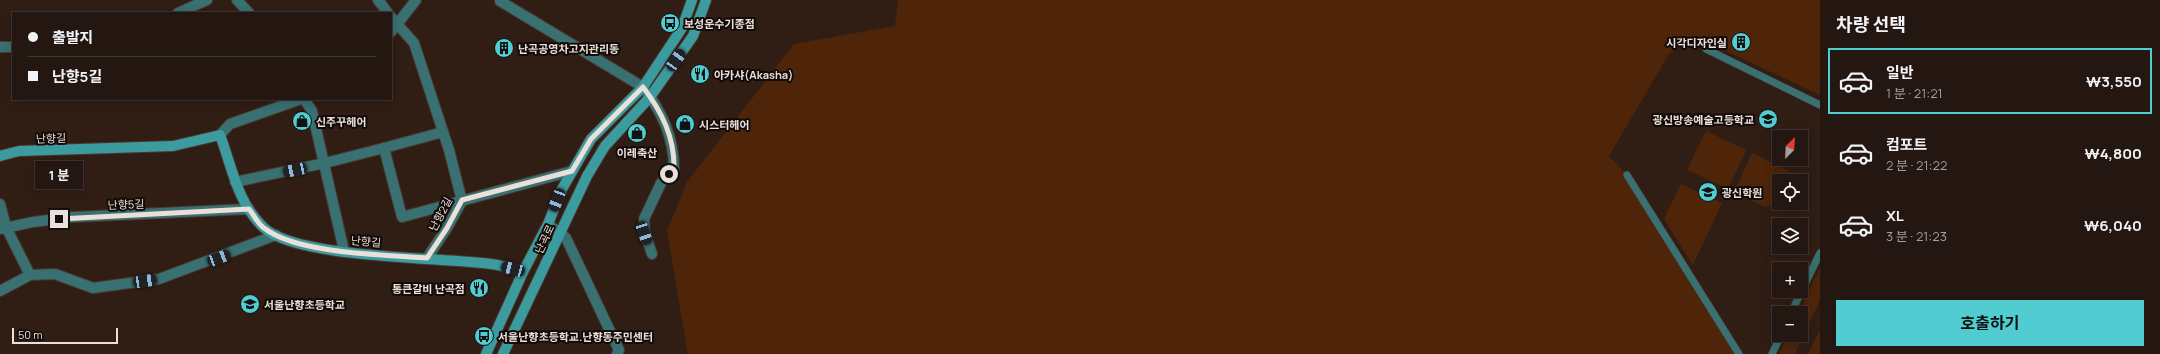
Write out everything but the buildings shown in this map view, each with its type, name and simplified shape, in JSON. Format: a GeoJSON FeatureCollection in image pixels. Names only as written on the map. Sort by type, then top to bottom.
{"type":"FeatureCollection","features":[{"type":"Feature","properties":{"kind":"main road","name":"난곡로"},"geometry":{"type":"LineString","coordinates":[[486,354],[523,272],[548,224],[562,188],[591,139],[643,87],[682,28],[692,0]]}},
{"type":"Feature","properties":{"kind":"main road","name":"난곡로"},"geometry":{"type":"LineString","coordinates":[[503,354],[587,176],[605,146],[650,97],[693,36],[706,0]]}},
{"type":"Feature","properties":{"kind":"main road","name":"난향길"},"geometry":{"type":"LineString","coordinates":[[0,156],[19,151],[172,146],[220,135],[235,182],[249,209],[264,228],[276,235],[312,248],[492,264],[523,272]]}},
{"type":"Feature","properties":{"kind":"street"},"geometry":{"type":"LineString","coordinates":[[180,12],[207,0]]}},
{"type":"Feature","properties":{"kind":"street"},"geometry":{"type":"LineString","coordinates":[[237,0],[248,12]]}},
{"type":"Feature","properties":{"kind":"street"},"geometry":{"type":"LineString","coordinates":[[378,0],[387,12]]}},
{"type":"Feature","properties":{"kind":"street"},"geometry":{"type":"LineString","coordinates":[[394,29],[416,0]]}},
{"type":"Feature","properties":{"kind":"street"},"geometry":{"type":"LineString","coordinates":[[500,1],[643,87],[650,97],[667,126],[674,160],[674,170],[661,183],[644,219],[644,233],[652,254]]}},
{"type":"Feature","properties":{"kind":"street","name":"난향2길"},"geometry":{"type":"LineString","coordinates":[[394,29],[414,43],[443,132],[462,200],[447,228],[427,258]]}},
{"type":"Feature","properties":{"kind":"street"},"geometry":{"type":"LineString","coordinates":[[0,47],[12,47]]}},
{"type":"Feature","properties":{"kind":"street"},"geometry":{"type":"LineString","coordinates":[[220,135],[230,124],[299,100]]}},
{"type":"Feature","properties":{"kind":"street"},"geometry":{"type":"LineString","coordinates":[[303,100],[312,111],[344,251]]}},
{"type":"Feature","properties":{"kind":"street"},"geometry":{"type":"LineString","coordinates":[[235,182],[325,163],[443,132]]}},
{"type":"Feature","properties":{"kind":"street"},"geometry":{"type":"LineString","coordinates":[[384,148],[402,218],[462,200],[572,171]]}},
{"type":"Feature","properties":{"kind":"street"},"geometry":{"type":"LineString","coordinates":[[0,204],[3,228],[30,275]]}},
{"type":"Feature","properties":{"kind":"street","name":"난향5길"},"geometry":{"type":"LineString","coordinates":[[3,228],[33,222],[73,217],[249,209]]}},
{"type":"Feature","properties":{"kind":"street"},"geometry":{"type":"LineString","coordinates":[[548,224],[566,238],[619,350],[617,354]]}},
{"type":"Feature","properties":{"kind":"street"},"geometry":{"type":"LineString","coordinates":[[0,291],[30,275],[55,274],[93,288],[159,279],[276,235]]}},
{"type":"Feature","properties":{"kind":"lane"},"geometry":{"type":"LineString","coordinates":[[1706,49],[1820,105]]}},
{"type":"Feature","properties":{"kind":"lane"},"geometry":{"type":"LineString","coordinates":[[1627,175],[1740,354]]}},
{"type":"Feature","properties":{"kind":"lane"},"geometry":{"type":"LineString","coordinates":[[1794,306],[1820,253]]}},
{"type":"Feature","properties":{"kind":"lane"},"geometry":{"type":"LineString","coordinates":[[1772,354],[1778,342]]}},
{"type":"Feature","properties":{"kind":"shaded area"},"geometry":{"type":"Polygon","coordinates":[[[898,0],[1820,0],[1820,95],[1705,41],[1681,45],[1669,54],[1609,156],[1627,175],[1739,354],[688,354],[667,231],[687,182],[794,44],[895,26],[898,0]]]}},
{"type":"Feature","properties":{"kind":"shaded area"},"geometry":{"type":"Polygon","coordinates":[[[1706,131],[1746,150],[1728,189],[1687,170],[1706,131]]]}},
{"type":"Feature","properties":{"kind":"shaded area"},"geometry":{"type":"Polygon","coordinates":[[[1752,153],[1772,163],[1772,166],[1779,166],[1795,174],[1772,174],[1772,204],[1765,207],[1734,192],[1752,153]]]}},
{"type":"Feature","properties":{"kind":"shaded area"},"geometry":{"type":"Polygon","coordinates":[[[1681,184],[1722,203],[1693,265],[1664,219],[1681,184]]]}},
{"type":"Feature","properties":{"kind":"shaded area"},"geometry":{"type":"Polygon","coordinates":[[[1820,267],[1820,300],[1808,326],[1808,306],[1802,306],[1806,298],[1808,298],[1808,293],[1820,267]]]}},
{"type":"Feature","properties":{"kind":"shaded area"},"geometry":{"type":"Polygon","coordinates":[[[1820,330],[1820,354],[1808,354],[1820,330]]]}},
{"type":"Feature","properties":{"kind":"shaded area"},"geometry":{"type":"Polygon","coordinates":[[[1785,342],[1801,342],[1795,354],[1779,354],[1785,342]]]}},
{"type":"Feature","properties":{"kind":"place","name":"보성운수기종점"},"geometry":{"type":"Point","coordinates":[670,23]}},
{"type":"Feature","properties":{"kind":"place","name":"시각디자인실"},"geometry":{"type":"Point","coordinates":[1741,42]}},
{"type":"Feature","properties":{"kind":"place","name":"난곡공영차고지관리동"},"geometry":{"type":"Point","coordinates":[504,48]}},
{"type":"Feature","properties":{"kind":"place","name":"아카샤(Akasha)"},"geometry":{"type":"Point","coordinates":[700,74]}},
{"type":"Feature","properties":{"kind":"place","name":"광신방송예술고등학교"},"geometry":{"type":"Point","coordinates":[1768,119]}},
{"type":"Feature","properties":{"kind":"place","name":"신주꾸헤어"},"geometry":{"type":"Point","coordinates":[302,121]}},
{"type":"Feature","properties":{"kind":"place","name":"시스터헤어"},"geometry":{"type":"Point","coordinates":[685,124]}},
{"type":"Feature","properties":{"kind":"place","name":"이레축산"},"geometry":{"type":"Point","coordinates":[637,133]}},
{"type":"Feature","properties":{"kind":"place","name":"광신학원"},"geometry":{"type":"Point","coordinates":[1708,192]}},
{"type":"Feature","properties":{"kind":"place","name":"통큰갈비 난곡점"},"geometry":{"type":"Point","coordinates":[479,288]}},
{"type":"Feature","properties":{"kind":"place","name":"서울난향초등학교"},"geometry":{"type":"Point","coordinates":[250,304]}},
{"type":"Feature","properties":{"kind":"place","name":"서울난향초등학교.난향동주민센터"},"geometry":{"type":"Point","coordinates":[484,336]}},
{"type":"Feature","properties":{"kind":"route"},"geometry":{"type":"LineString","coordinates":[[59,219],[73,217],[124,216],[249,209],[264,228],[276,235],[312,248],[427,258],[447,228],[462,200],[572,171],[591,139],[643,87],[667,126],[674,160],[674,170],[669,174]]}}]}
